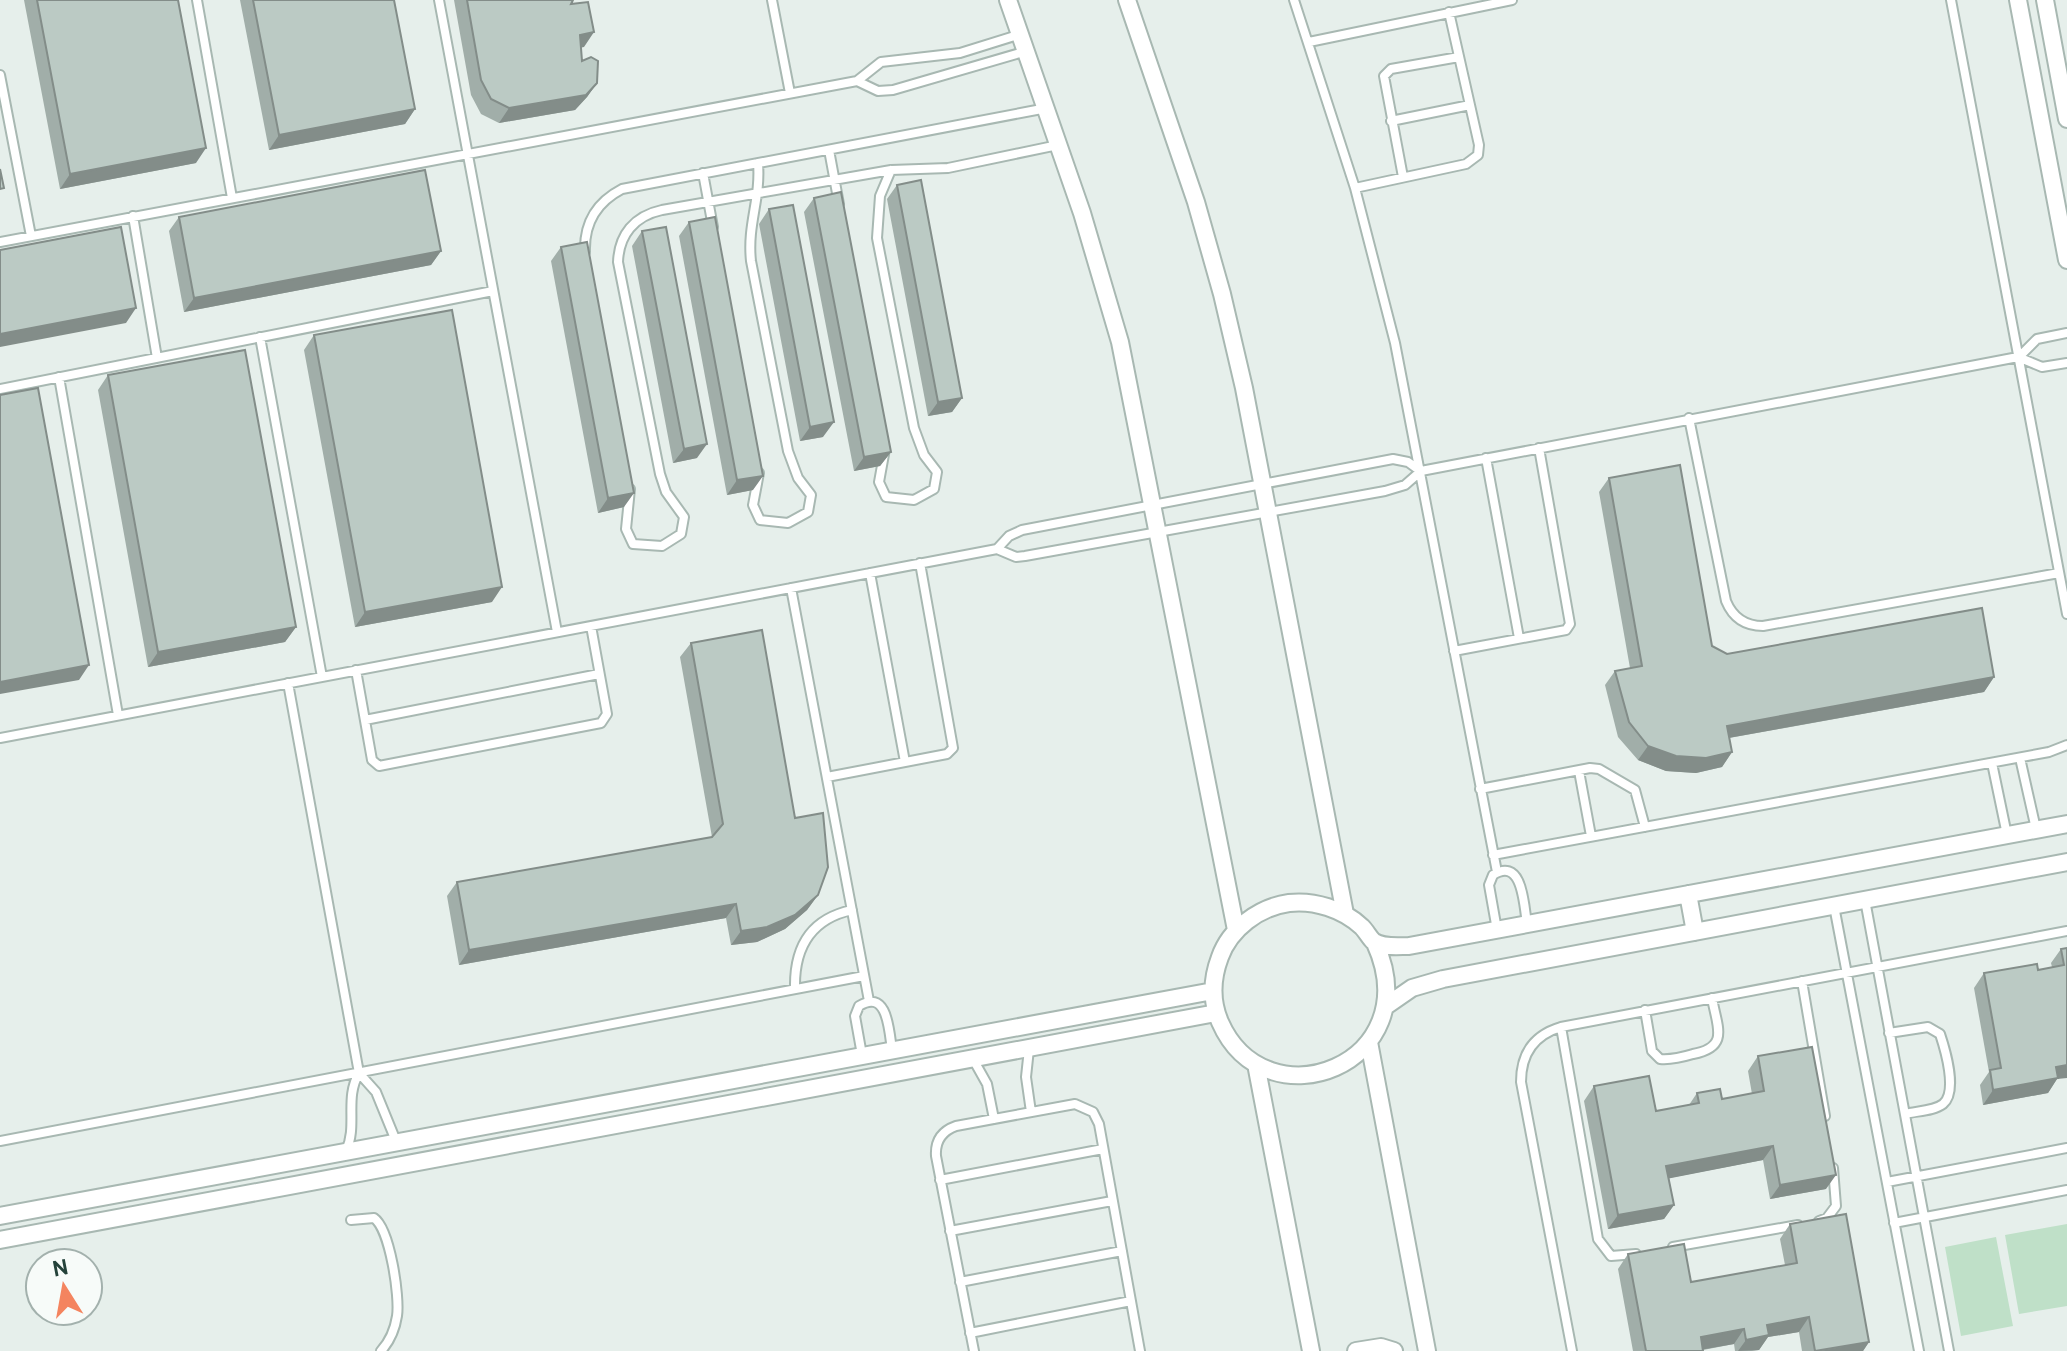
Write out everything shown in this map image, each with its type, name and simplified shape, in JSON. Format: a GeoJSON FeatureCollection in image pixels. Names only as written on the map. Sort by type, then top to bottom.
{"type":"FeatureCollection","features":[{"type":"Feature","properties":{"kind":"street"},"geometry":{"type":"LineString","coordinates":[[1008,0],[1060,144],[1120,342],[1160,530],[1236,930]]}},
{"type":"Feature","properties":{"kind":"street"},"geometry":{"type":"LineString","coordinates":[[1127,0],[1205,233],[1244,388],[1345,914]]}},
{"type":"Feature","properties":{"kind":"street"},"geometry":{"type":"LineString","coordinates":[[2018,0],[2067,260]]}},
{"type":"Feature","properties":{"kind":"street"},"geometry":{"type":"LineString","coordinates":[[2045,0],[2067,119]]}},
{"type":"Feature","properties":{"kind":"street"},"geometry":{"type":"LineString","coordinates":[[1375,943],[1409,946],[2067,824]]}},
{"type":"Feature","properties":{"kind":"street"},"geometry":{"type":"LineString","coordinates":[[1386,1006],[1428,982],[2067,862]]}},
{"type":"Feature","properties":{"kind":"street"},"geometry":{"type":"LineString","coordinates":[[1688,894],[1695,932]]}},
{"type":"Feature","properties":{"kind":"street"},"geometry":{"type":"LineString","coordinates":[[1288,903],[1318,903],[1345,914],[1375,943],[1387,984],[1386,1006],[1369,1042],[1351,1059],[1329,1071],[1305,1076],[1280,1073],[1256,1064],[1232,1042],[1216,1013],[1213,991],[1215,968],[1223,948],[1236,930],[1260,912],[1288,903]]}},
{"type":"Feature","properties":{"kind":"street"},"geometry":{"type":"LineString","coordinates":[[0,1216],[1213,991]]}},
{"type":"Feature","properties":{"kind":"street"},"geometry":{"type":"LineString","coordinates":[[0,1240],[1216,1013]]}},
{"type":"Feature","properties":{"kind":"street"},"geometry":{"type":"LineString","coordinates":[[1369,1042],[1427,1351]]}},
{"type":"Feature","properties":{"kind":"street"},"geometry":{"type":"LineString","coordinates":[[1256,1064],[1311,1351]]}},
{"type":"Feature","properties":{"kind":"street"},"geometry":{"type":"LineString","coordinates":[[1356,1351],[1381,1347],[1394,1351]]}},
{"type":"Feature","properties":{"kind":"lane"},"geometry":{"type":"LineString","coordinates":[[197,0],[232,198]]}},
{"type":"Feature","properties":{"kind":"lane"},"geometry":{"type":"LineString","coordinates":[[439,0],[557,632]]}},
{"type":"Feature","properties":{"kind":"lane"},"geometry":{"type":"LineString","coordinates":[[772,0],[790,93]]}},
{"type":"Feature","properties":{"kind":"lane"},"geometry":{"type":"LineString","coordinates":[[1294,0],[1355,188],[1395,343],[1497,872],[1489,885],[1497,930]]}},
{"type":"Feature","properties":{"kind":"lane"},"geometry":{"type":"LineString","coordinates":[[1309,42],[1512,0]]}},
{"type":"Feature","properties":{"kind":"lane"},"geometry":{"type":"LineString","coordinates":[[1951,0],[2067,614]]}},
{"type":"Feature","properties":{"kind":"lane"},"geometry":{"type":"LineString","coordinates":[[1355,188],[1475,159],[1479,145],[1449,12]]}},
{"type":"Feature","properties":{"kind":"lane"},"geometry":{"type":"LineString","coordinates":[[0,242],[857,81],[881,62],[960,53],[1021,34]]}},
{"type":"Feature","properties":{"kind":"lane"},"geometry":{"type":"LineString","coordinates":[[857,81],[878,91],[893,90],[1027,51]]}},
{"type":"Feature","properties":{"kind":"lane"},"geometry":{"type":"LineString","coordinates":[[1403,177],[1383,80],[1386,71],[1459,57]]}},
{"type":"Feature","properties":{"kind":"lane"},"geometry":{"type":"LineString","coordinates":[[0,75],[31,236]]}},
{"type":"Feature","properties":{"kind":"lane"},"geometry":{"type":"LineString","coordinates":[[1391,121],[1470,105]]}},
{"type":"Feature","properties":{"kind":"lane"},"geometry":{"type":"LineString","coordinates":[[588,269],[586,231],[603,202],[633,186],[1048,108]]}},
{"type":"Feature","properties":{"kind":"lane"},"geometry":{"type":"LineString","coordinates":[[629,480],[631,499],[626,529],[629,540],[639,546],[653,548],[677,538],[684,529],[684,517],[666,492],[660,474],[618,252],[626,232],[642,217],[891,170],[948,168],[1060,144]]}},
{"type":"Feature","properties":{"kind":"lane"},"geometry":{"type":"LineString","coordinates":[[829,150],[840,210]]}},
{"type":"Feature","properties":{"kind":"lane"},"geometry":{"type":"LineString","coordinates":[[758,163],[760,193],[752,219],[751,261],[788,451],[798,478],[811,495],[810,506],[804,516],[779,524],[765,523],[756,516],[753,505],[758,466]]}},
{"type":"Feature","properties":{"kind":"lane"},"geometry":{"type":"LineString","coordinates":[[883,434],[884,462],[879,482],[882,493],[891,500],[905,502],[930,493],[937,484],[937,472],[924,455],[914,428],[877,238],[880,196],[891,170]]}},
{"type":"Feature","properties":{"kind":"lane"},"geometry":{"type":"LineString","coordinates":[[703,173],[714,232]]}},
{"type":"Feature","properties":{"kind":"lane"},"geometry":{"type":"LineString","coordinates":[[133,216],[157,358]]}},
{"type":"Feature","properties":{"kind":"lane"},"geometry":{"type":"LineString","coordinates":[[0,389],[493,291]]}},
{"type":"Feature","properties":{"kind":"lane"},"geometry":{"type":"LineString","coordinates":[[0,738],[997,549],[1016,557],[1025,556],[1399,488],[1421,471],[2018,357],[2037,339],[2067,333]]}},
{"type":"Feature","properties":{"kind":"lane"},"geometry":{"type":"LineString","coordinates":[[260,337],[322,677]]}},
{"type":"Feature","properties":{"kind":"lane"},"geometry":{"type":"LineString","coordinates":[[2018,357],[2042,367],[2067,363]]}},
{"type":"Feature","properties":{"kind":"lane"},"geometry":{"type":"LineString","coordinates":[[59,377],[118,715]]}},
{"type":"Feature","properties":{"kind":"lane"},"geometry":{"type":"LineString","coordinates":[[1689,418],[1726,601],[1734,615],[1747,624],[1763,626],[2059,573]]}},
{"type":"Feature","properties":{"kind":"lane"},"geometry":{"type":"LineString","coordinates":[[1454,651],[1566,630],[1571,618],[1539,448]]}},
{"type":"Feature","properties":{"kind":"lane"},"geometry":{"type":"LineString","coordinates":[[1486,458],[1519,638]]}},
{"type":"Feature","properties":{"kind":"lane"},"geometry":{"type":"LineString","coordinates":[[997,549],[1009,536],[1022,530],[1393,459],[1408,462],[1421,471]]}},
{"type":"Feature","properties":{"kind":"lane"},"geometry":{"type":"LineString","coordinates":[[827,777],[947,754],[953,748],[920,563]]}},
{"type":"Feature","properties":{"kind":"lane"},"geometry":{"type":"LineString","coordinates":[[870,573],[905,762]]}},
{"type":"Feature","properties":{"kind":"lane"},"geometry":{"type":"LineString","coordinates":[[791,588],[869,1001]]}},
{"type":"Feature","properties":{"kind":"lane"},"geometry":{"type":"LineString","coordinates":[[356,670],[372,760],[379,766],[601,723],[607,714],[591,626]]}},
{"type":"Feature","properties":{"kind":"lane"},"geometry":{"type":"LineString","coordinates":[[365,720],[599,674]]}},
{"type":"Feature","properties":{"kind":"lane"},"geometry":{"type":"LineString","coordinates":[[288,683],[359,1073],[349,1101],[351,1136],[346,1151]]}},
{"type":"Feature","properties":{"kind":"lane"},"geometry":{"type":"LineString","coordinates":[[1493,855],[2020,758],[2067,745]]}},
{"type":"Feature","properties":{"kind":"lane"},"geometry":{"type":"LineString","coordinates":[[2020,758],[2036,829]]}},
{"type":"Feature","properties":{"kind":"lane"},"geometry":{"type":"LineString","coordinates":[[1992,763],[2007,835]]}},
{"type":"Feature","properties":{"kind":"lane"},"geometry":{"type":"LineString","coordinates":[[1480,789],[1599,769],[1630,783],[1639,797],[1645,827]]}},
{"type":"Feature","properties":{"kind":"lane"},"geometry":{"type":"LineString","coordinates":[[1579,771],[1591,836]]}},
{"type":"Feature","properties":{"kind":"lane"},"geometry":{"type":"LineString","coordinates":[[1497,872],[1512,872],[1519,880],[1527,924]]}},
{"type":"Feature","properties":{"kind":"lane"},"geometry":{"type":"LineString","coordinates":[[1865,900],[1949,1351]]}},
{"type":"Feature","properties":{"kind":"lane"},"geometry":{"type":"LineString","coordinates":[[1834,906],[1919,1351]]}},
{"type":"Feature","properties":{"kind":"lane"},"geometry":{"type":"LineString","coordinates":[[795,989],[795,965],[806,936],[830,916],[852,910]]}},
{"type":"Feature","properties":{"kind":"lane"},"geometry":{"type":"LineString","coordinates":[[1572,1351],[1521,1082],[1523,1063],[1530,1046],[1544,1034],[1561,1027],[1645,1010],[2067,931]]}},
{"type":"Feature","properties":{"kind":"lane"},"geometry":{"type":"LineString","coordinates":[[0,1141],[864,976]]}},
{"type":"Feature","properties":{"kind":"lane"},"geometry":{"type":"LineString","coordinates":[[1802,981],[1828,1134]]}},
{"type":"Feature","properties":{"kind":"lane"},"geometry":{"type":"LineString","coordinates":[[1645,1010],[1652,1051],[1660,1059],[1668,1059],[1707,1052],[1716,1045],[1719,1038],[1712,998]]}},
{"type":"Feature","properties":{"kind":"lane"},"geometry":{"type":"LineString","coordinates":[[862,1055],[855,1016],[859,1006],[869,1001],[879,1003],[885,1011],[892,1050]]}},
{"type":"Feature","properties":{"kind":"lane"},"geometry":{"type":"LineString","coordinates":[[1561,1027],[1601,1247],[1611,1256],[1651,1251]]}},
{"type":"Feature","properties":{"kind":"lane"},"geometry":{"type":"LineString","coordinates":[[1889,1033],[1928,1027],[1940,1034],[1942,1042],[1950,1090],[1948,1099],[1938,1107],[1905,1114]]}},
{"type":"Feature","properties":{"kind":"lane"},"geometry":{"type":"LineString","coordinates":[[1029,1048],[1026,1077],[1031,1112]]}},
{"type":"Feature","properties":{"kind":"lane"},"geometry":{"type":"LineString","coordinates":[[972,1059],[987,1084],[994,1119]]}},
{"type":"Feature","properties":{"kind":"lane"},"geometry":{"type":"LineString","coordinates":[[359,1073],[376,1092],[396,1142]]}},
{"type":"Feature","properties":{"kind":"lane"},"geometry":{"type":"LineString","coordinates":[[974,1351],[935,1149],[944,1132],[1075,1104],[1088,1108],[1097,1118],[1140,1351]]}},
{"type":"Feature","properties":{"kind":"lane"},"geometry":{"type":"LineString","coordinates":[[1887,1182],[2067,1148]]}},
{"type":"Feature","properties":{"kind":"lane"},"geometry":{"type":"LineString","coordinates":[[940,1180],[1103,1149]]}},
{"type":"Feature","properties":{"kind":"lane"},"geometry":{"type":"LineString","coordinates":[[1833,1165],[1843,1222]]}},
{"type":"Feature","properties":{"kind":"lane"},"geometry":{"type":"LineString","coordinates":[[1894,1223],[2067,1190]]}},
{"type":"Feature","properties":{"kind":"lane"},"geometry":{"type":"LineString","coordinates":[[1666,1248],[1819,1221],[1832,1213],[1838,1195]]}},
{"type":"Feature","properties":{"kind":"lane"},"geometry":{"type":"LineString","coordinates":[[950,1231],[1112,1201]]}},
{"type":"Feature","properties":{"kind":"lane"},"geometry":{"type":"LineString","coordinates":[[351,1220],[374,1218],[384,1230],[397,1312],[392,1333],[381,1351]]}},
{"type":"Feature","properties":{"kind":"lane"},"geometry":{"type":"LineString","coordinates":[[960,1282],[1122,1251]]}},
{"type":"Feature","properties":{"kind":"lane"},"geometry":{"type":"LineString","coordinates":[[970,1333],[1131,1301]]}},
{"type":"Feature","properties":{"kind":"green space"},"geometry":{"type":"Polygon","coordinates":[[[2067,1224],[2067,1306],[2019,1314],[2005,1235],[2067,1224]]]}},
{"type":"Feature","properties":{"kind":"green space"},"geometry":{"type":"Polygon","coordinates":[[[1996,1237],[2013,1326],[1961,1336],[1945,1247],[1996,1237]]]}},
{"type":"Feature","properties":{"kind":"building"},"geometry":{"type":"Polygon","coordinates":[[[37,0],[178,0],[206,148],[70,174],[37,0]]]}},
{"type":"Feature","properties":{"kind":"building"},"geometry":{"type":"Polygon","coordinates":[[[253,0],[394,0],[415,109],[279,135],[253,0]]]}},
{"type":"Feature","properties":{"kind":"building"},"geometry":{"type":"Polygon","coordinates":[[[467,0],[588,2],[594,32],[580,35],[582,61],[591,57],[598,61],[597,83],[586,95],[509,108],[491,99],[481,80],[467,0]]]}},
{"type":"Feature","properties":{"kind":"building"},"geometry":{"type":"Polygon","coordinates":[[[425,170],[441,251],[194,298],[179,217],[425,170]]]}},
{"type":"Feature","properties":{"kind":"building"},"geometry":{"type":"Polygon","coordinates":[[[921,180],[962,398],[938,402],[897,185],[921,180]]]}},
{"type":"Feature","properties":{"kind":"building"},"geometry":{"type":"Polygon","coordinates":[[[841,192],[891,452],[864,457],[814,198],[841,192]]]}},
{"type":"Feature","properties":{"kind":"building"},"geometry":{"type":"Polygon","coordinates":[[[793,205],[834,422],[810,427],[769,209],[793,205]]]}},
{"type":"Feature","properties":{"kind":"building"},"geometry":{"type":"Polygon","coordinates":[[[715,217],[763,476],[737,480],[689,222],[715,217]]]}},
{"type":"Feature","properties":{"kind":"building"},"geometry":{"type":"Polygon","coordinates":[[[121,227],[136,308],[0,334],[0,250],[121,227]]]}},
{"type":"Feature","properties":{"kind":"building"},"geometry":{"type":"Polygon","coordinates":[[[666,227],[707,444],[684,449],[642,231],[666,227]]]}},
{"type":"Feature","properties":{"kind":"building"},"geometry":{"type":"Polygon","coordinates":[[[587,242],[634,493],[608,498],[561,247],[587,242]]]}},
{"type":"Feature","properties":{"kind":"building"},"geometry":{"type":"Polygon","coordinates":[[[452,310],[502,587],[365,612],[314,335],[452,310]]]}},
{"type":"Feature","properties":{"kind":"building"},"geometry":{"type":"Polygon","coordinates":[[[245,350],[296,627],[158,652],[108,375],[245,350]]]}},
{"type":"Feature","properties":{"kind":"building"},"geometry":{"type":"Polygon","coordinates":[[[38,388],[89,665],[0,682],[0,395],[38,388]]]}},
{"type":"Feature","properties":{"kind":"building"},"geometry":{"type":"Polygon","coordinates":[[[1680,465],[1712,646],[1727,654],[1982,608],[1994,677],[1727,726],[1732,752],[1706,758],[1676,756],[1648,746],[1629,722],[1615,671],[1642,666],[1609,478],[1680,465]]]}},
{"type":"Feature","properties":{"kind":"building"},"geometry":{"type":"Polygon","coordinates":[[[762,630],[795,818],[823,813],[828,867],[818,895],[795,915],[767,927],[741,931],[736,904],[469,950],[457,882],[712,837],[723,824],[691,643],[762,630]]]}},
{"type":"Feature","properties":{"kind":"building"},"geometry":{"type":"Polygon","coordinates":[[[2067,948],[2067,1065],[2056,1067],[2058,1078],[1993,1090],[1990,1070],[2001,1068],[1984,973],[2037,964],[2038,970],[2064,965],[2061,949],[2067,948]]]}},
{"type":"Feature","properties":{"kind":"building"},"geometry":{"type":"Polygon","coordinates":[[[1812,1047],[1836,1175],[1780,1185],[1773,1146],[1666,1166],[1674,1205],[1618,1215],[1594,1086],[1649,1076],[1656,1111],[1699,1103],[1697,1093],[1720,1089],[1722,1099],[1764,1091],[1758,1056],[1812,1047]]]}},
{"type":"Feature","properties":{"kind":"building"},"geometry":{"type":"Polygon","coordinates":[[[1846,1214],[1869,1342],[1815,1351],[1809,1317],[1767,1325],[1769,1335],[1746,1340],[1744,1329],[1701,1337],[1703,1351],[1646,1351],[1628,1254],[1684,1244],[1691,1282],[1797,1263],[1790,1224],[1846,1214]]]}}]}
